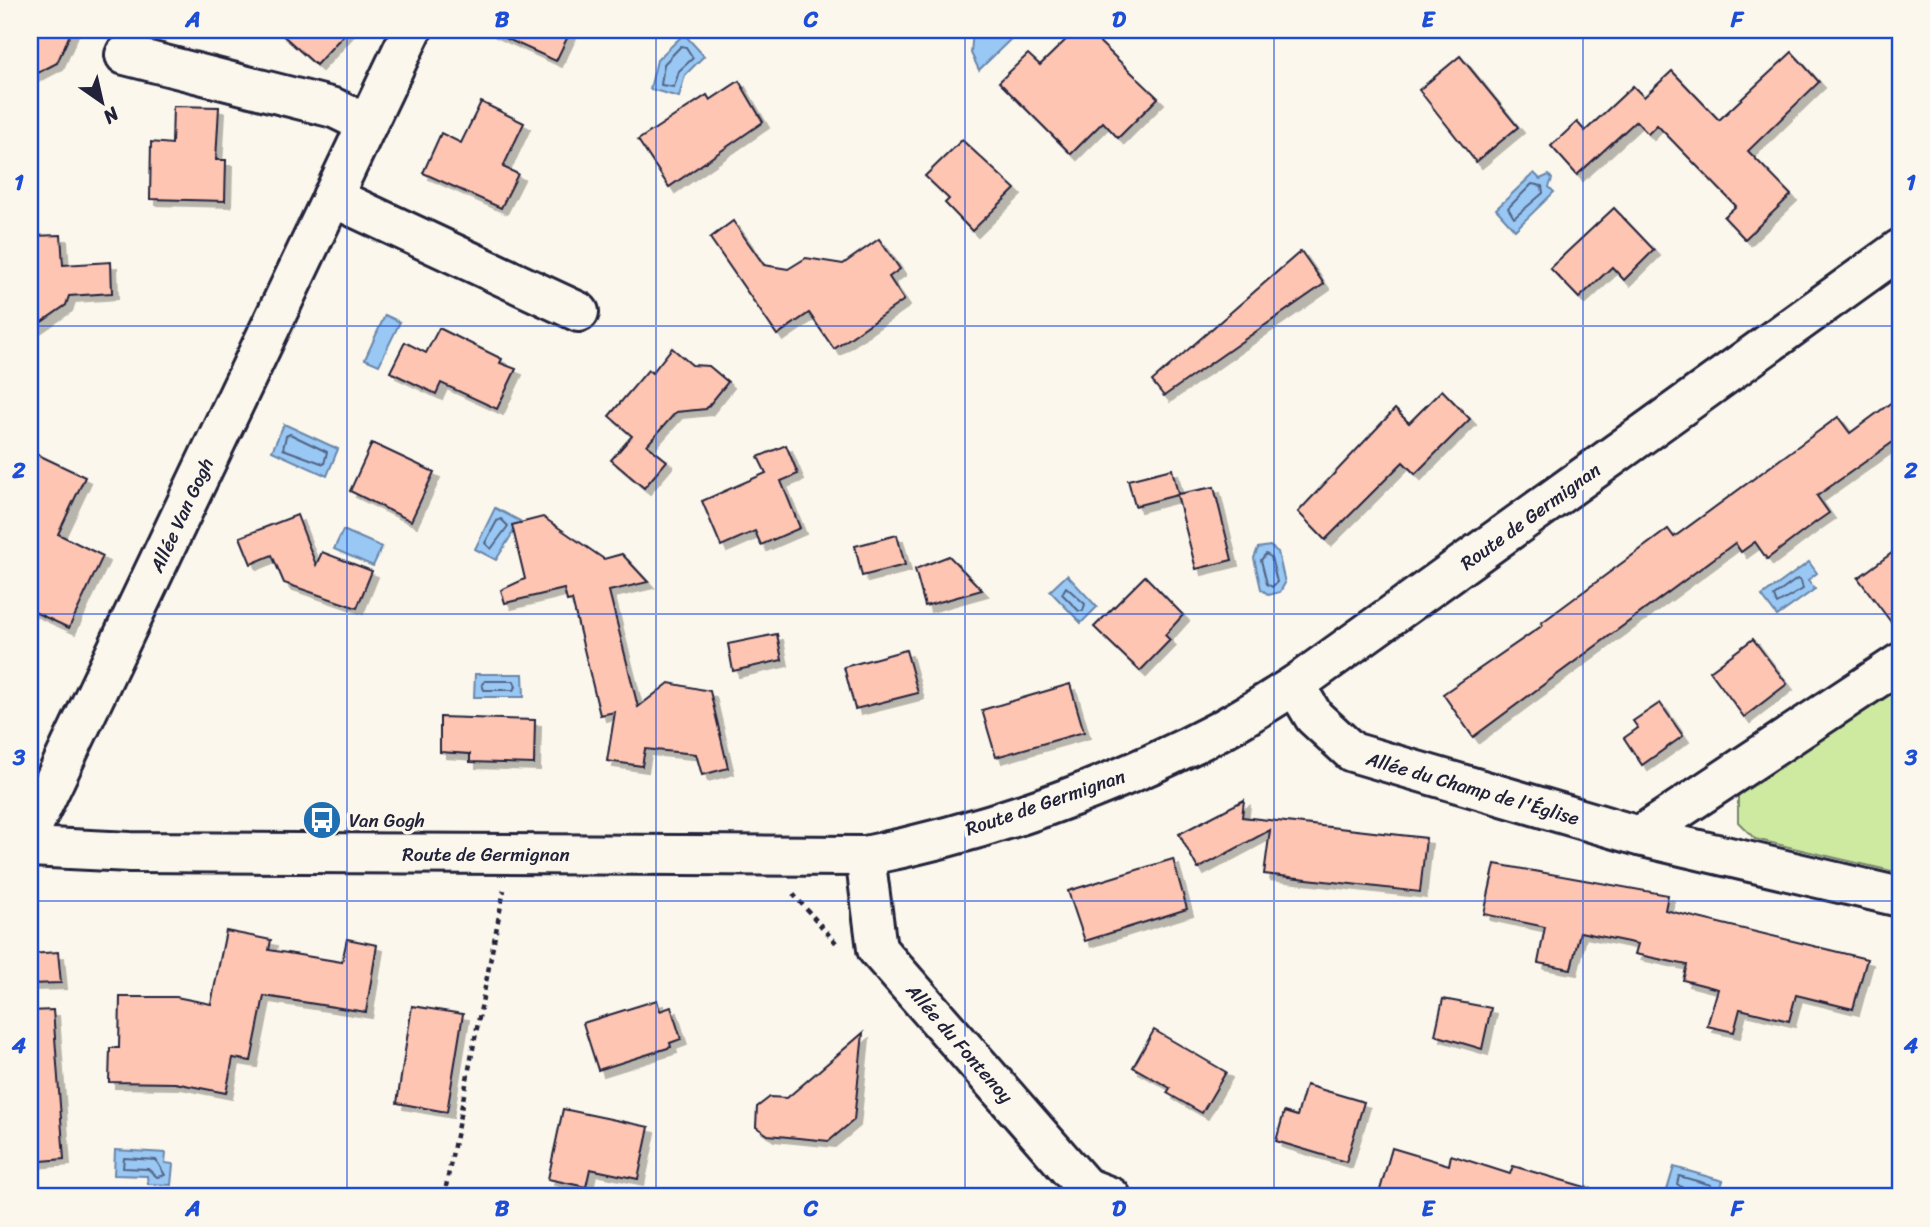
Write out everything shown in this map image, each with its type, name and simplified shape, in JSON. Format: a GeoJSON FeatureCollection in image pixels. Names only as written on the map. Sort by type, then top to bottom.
{"type":"FeatureCollection","features":[{"type":"Feature","properties":{"kind":"street","name":"Allée Van Gogh"},"geometry":{"type":"LineString","coordinates":[[30,832],[412,30]]}},
{"type":"Feature","properties":{"kind":"street"},"geometry":{"type":"LineString","coordinates":[[125,55],[334,108],[367,124]]}},
{"type":"Feature","properties":{"kind":"street"},"geometry":{"type":"LineString","coordinates":[[332,197],[579,312]]}},
{"type":"Feature","properties":{"kind":"street","name":"Route de Germignan"},"geometry":{"type":"LineString","coordinates":[[30,847],[130,852],[865,856],[918,846],[1121,776],[1218,732],[1295,685],[1900,249]]}},
{"type":"Feature","properties":{"kind":"street"},"geometry":{"type":"LineString","coordinates":[[1639,836],[1900,663]]}},
{"type":"Feature","properties":{"kind":"street","name":"Allée du Champ de l'Église"},"geometry":{"type":"LineString","coordinates":[[1295,685],[1314,717],[1352,752],[1639,836],[1900,897]]}},
{"type":"Feature","properties":{"kind":"street","name":"Allée du Fontenoy"},"geometry":{"type":"LineString","coordinates":[[865,856],[877,949],[1085,1187],[1111,1197]]}},
{"type":"Feature","properties":{"kind":"path"},"geometry":{"type":"LineString","coordinates":[[444,1197],[505,890]]}},
{"type":"Feature","properties":{"kind":"green space"},"geometry":{"type":"Polygon","coordinates":[[[1900,683],[1900,873],[1755,839],[1738,822],[1738,795],[1900,683]]]}},
{"type":"Feature","properties":{"kind":"water"},"geometry":{"type":"Polygon","coordinates":[[[973,30],[1020,30],[979,70],[971,53],[973,30]]]}},
{"type":"Feature","properties":{"kind":"water"},"geometry":{"type":"Polygon","coordinates":[[[684,34],[704,56],[685,75],[679,97],[650,89],[657,60],[684,34]]]}},
{"type":"Feature","properties":{"kind":"water"},"geometry":{"type":"Polygon","coordinates":[[[1534,173],[1540,179],[1549,175],[1552,179],[1549,187],[1554,192],[1515,230],[1496,209],[1534,173]]]}},
{"type":"Feature","properties":{"kind":"water"},"geometry":{"type":"Polygon","coordinates":[[[385,315],[400,322],[379,365],[365,359],[385,315]]]}},
{"type":"Feature","properties":{"kind":"water"},"geometry":{"type":"Polygon","coordinates":[[[284,424],[338,449],[327,476],[272,451],[284,424]]]}},
{"type":"Feature","properties":{"kind":"water"},"geometry":{"type":"Polygon","coordinates":[[[495,508],[520,521],[496,560],[475,549],[495,508]]]}},
{"type":"Feature","properties":{"kind":"water"},"geometry":{"type":"Polygon","coordinates":[[[343,530],[382,547],[373,566],[334,549],[343,530]]]}},
{"type":"Feature","properties":{"kind":"water"},"geometry":{"type":"Polygon","coordinates":[[[1270,546],[1278,552],[1285,583],[1280,592],[1269,595],[1261,589],[1254,558],[1258,548],[1270,546]]]}},
{"type":"Feature","properties":{"kind":"water"},"geometry":{"type":"Polygon","coordinates":[[[1809,562],[1817,573],[1808,580],[1815,589],[1777,616],[1762,596],[1809,562]]]}},
{"type":"Feature","properties":{"kind":"water"},"geometry":{"type":"Polygon","coordinates":[[[1067,575],[1097,607],[1081,623],[1050,591],[1067,575]]]}},
{"type":"Feature","properties":{"kind":"water"},"geometry":{"type":"Polygon","coordinates":[[[475,674],[523,674],[524,697],[474,697],[475,674]]]}},
{"type":"Feature","properties":{"kind":"water"},"geometry":{"type":"Polygon","coordinates":[[[115,1150],[166,1153],[165,1163],[173,1164],[171,1185],[148,1184],[147,1176],[114,1175],[115,1150]]]}},
{"type":"Feature","properties":{"kind":"water"},"geometry":{"type":"Polygon","coordinates":[[[1674,1167],[1723,1181],[1717,1197],[1692,1197],[1667,1190],[1674,1167]]]}},
{"type":"Feature","properties":{"kind":"building"},"geometry":{"type":"Polygon","coordinates":[[[30,30],[72,30],[57,63],[30,77],[30,30]]]}},
{"type":"Feature","properties":{"kind":"building"},"geometry":{"type":"Polygon","coordinates":[[[277,30],[348,30],[316,65],[277,30]]]}},
{"type":"Feature","properties":{"kind":"building"},"geometry":{"type":"Polygon","coordinates":[[[488,30],[571,30],[556,61],[488,30]]]}},
{"type":"Feature","properties":{"kind":"building"},"geometry":{"type":"Polygon","coordinates":[[[1076,30],[1087,30],[1158,98],[1118,138],[1103,122],[1071,154],[999,82],[1028,54],[1040,65],[1076,30]]]}},
{"type":"Feature","properties":{"kind":"building"},"geometry":{"type":"Polygon","coordinates":[[[1792,52],[1819,82],[1748,151],[1791,195],[1745,239],[1724,217],[1736,206],[1657,125],[1648,134],[1636,121],[1577,175],[1551,146],[1577,122],[1585,131],[1633,86],[1644,97],[1672,71],[1719,120],[1792,52]]]}},
{"type":"Feature","properties":{"kind":"building"},"geometry":{"type":"Polygon","coordinates":[[[1460,56],[1518,127],[1476,162],[1419,90],[1460,56]]]}},
{"type":"Feature","properties":{"kind":"building"},"geometry":{"type":"Polygon","coordinates":[[[739,81],[763,122],[669,187],[638,140],[707,95],[710,100],[739,81]]]}},
{"type":"Feature","properties":{"kind":"building"},"geometry":{"type":"Polygon","coordinates":[[[481,102],[524,123],[503,167],[518,174],[501,208],[423,173],[441,133],[461,143],[481,102]]]}},
{"type":"Feature","properties":{"kind":"building"},"geometry":{"type":"Polygon","coordinates":[[[173,106],[219,107],[216,160],[226,160],[225,201],[150,199],[151,142],[172,144],[173,106]]]}},
{"type":"Feature","properties":{"kind":"building"},"geometry":{"type":"Polygon","coordinates":[[[962,140],[1015,189],[972,231],[945,203],[949,199],[925,176],[962,140]]]}},
{"type":"Feature","properties":{"kind":"building"},"geometry":{"type":"Polygon","coordinates":[[[1614,208],[1654,250],[1624,280],[1612,267],[1579,298],[1550,268],[1614,208]]]}},
{"type":"Feature","properties":{"kind":"building"},"geometry":{"type":"Polygon","coordinates":[[[733,221],[764,265],[788,269],[806,258],[843,264],[879,239],[900,269],[889,277],[904,300],[834,349],[809,313],[777,335],[710,238],[733,221]]]}},
{"type":"Feature","properties":{"kind":"building"},"geometry":{"type":"Polygon","coordinates":[[[61,235],[63,265],[111,262],[112,293],[69,296],[66,305],[30,330],[30,236],[61,235]]]}},
{"type":"Feature","properties":{"kind":"building"},"geometry":{"type":"Polygon","coordinates":[[[1301,251],[1324,284],[1164,396],[1152,381],[1301,251]]]}},
{"type":"Feature","properties":{"kind":"building"},"geometry":{"type":"Polygon","coordinates":[[[439,328],[502,359],[500,363],[516,369],[497,409],[441,383],[436,394],[390,372],[405,342],[426,353],[439,328]]]}},
{"type":"Feature","properties":{"kind":"building"},"geometry":{"type":"Polygon","coordinates":[[[672,348],[692,365],[709,366],[728,382],[706,409],[676,412],[647,445],[667,461],[644,488],[611,460],[632,436],[609,416],[648,370],[652,373],[672,348]]]}},
{"type":"Feature","properties":{"kind":"building"},"geometry":{"type":"Polygon","coordinates":[[[1442,390],[1470,419],[1415,474],[1403,462],[1325,540],[1298,512],[1395,409],[1409,423],[1442,390]]]}},
{"type":"Feature","properties":{"kind":"building"},"geometry":{"type":"Polygon","coordinates":[[[1900,396],[1900,437],[1817,496],[1829,513],[1767,559],[1755,542],[1741,552],[1735,543],[1473,737],[1443,694],[1543,625],[1541,623],[1668,529],[1674,537],[1838,417],[1850,433],[1900,396]]]}},
{"type":"Feature","properties":{"kind":"building"},"geometry":{"type":"Polygon","coordinates":[[[372,443],[434,472],[411,521],[350,491],[372,443]]]}},
{"type":"Feature","properties":{"kind":"building"},"geometry":{"type":"Polygon","coordinates":[[[786,445],[798,474],[781,481],[800,528],[761,545],[755,531],[721,546],[702,501],[766,473],[758,457],[786,445]]]}},
{"type":"Feature","properties":{"kind":"building"},"geometry":{"type":"Polygon","coordinates":[[[30,451],[85,477],[58,534],[103,556],[69,628],[30,610],[30,451]]]}},
{"type":"Feature","properties":{"kind":"building"},"geometry":{"type":"Polygon","coordinates":[[[1172,469],[1178,494],[1214,487],[1232,560],[1196,569],[1177,495],[1135,506],[1128,480],[1172,469]]]}},
{"type":"Feature","properties":{"kind":"building"},"geometry":{"type":"Polygon","coordinates":[[[297,515],[316,565],[322,552],[372,571],[357,608],[284,583],[272,555],[251,564],[240,537],[297,515]]]}},
{"type":"Feature","properties":{"kind":"building"},"geometry":{"type":"Polygon","coordinates":[[[543,517],[604,559],[622,554],[648,582],[609,591],[638,707],[669,683],[710,691],[728,768],[702,775],[696,754],[645,749],[642,766],[607,761],[615,712],[600,715],[572,600],[567,601],[564,589],[505,603],[501,590],[525,579],[512,525],[543,517]]]}},
{"type":"Feature","properties":{"kind":"building"},"geometry":{"type":"Polygon","coordinates":[[[897,535],[905,565],[862,576],[855,546],[897,535]]]}},
{"type":"Feature","properties":{"kind":"building"},"geometry":{"type":"Polygon","coordinates":[[[1900,547],[1900,634],[1858,578],[1900,547]]]}},
{"type":"Feature","properties":{"kind":"building"},"geometry":{"type":"Polygon","coordinates":[[[949,556],[982,590],[925,606],[915,569],[949,556]]]}},
{"type":"Feature","properties":{"kind":"building"},"geometry":{"type":"Polygon","coordinates":[[[1145,576],[1183,615],[1165,635],[1170,640],[1140,671],[1094,627],[1145,576]]]}},
{"type":"Feature","properties":{"kind":"building"},"geometry":{"type":"Polygon","coordinates":[[[777,634],[782,660],[733,671],[728,644],[777,634]]]}},
{"type":"Feature","properties":{"kind":"building"},"geometry":{"type":"Polygon","coordinates":[[[1753,639],[1787,684],[1744,717],[1710,671],[1753,639]]]}},
{"type":"Feature","properties":{"kind":"building"},"geometry":{"type":"Polygon","coordinates":[[[906,650],[918,693],[855,709],[844,667],[906,650]]]}},
{"type":"Feature","properties":{"kind":"building"},"geometry":{"type":"Polygon","coordinates":[[[1070,684],[1084,732],[996,757],[982,710],[1070,684]]]}},
{"type":"Feature","properties":{"kind":"building"},"geometry":{"type":"Polygon","coordinates":[[[1660,703],[1683,736],[1642,765],[1624,738],[1638,728],[1633,721],[1660,703]]]}},
{"type":"Feature","properties":{"kind":"building"},"geometry":{"type":"Polygon","coordinates":[[[440,717],[535,720],[534,764],[470,762],[470,754],[440,752],[440,717]]]}},
{"type":"Feature","properties":{"kind":"building"},"geometry":{"type":"Polygon","coordinates":[[[1244,800],[1242,817],[1426,838],[1420,892],[1264,874],[1270,830],[1198,869],[1179,834],[1244,800]]]}},
{"type":"Feature","properties":{"kind":"building"},"geometry":{"type":"Polygon","coordinates":[[[1173,859],[1187,909],[1085,941],[1068,891],[1173,859]]]}},
{"type":"Feature","properties":{"kind":"building"},"geometry":{"type":"Polygon","coordinates":[[[1495,864],[1668,895],[1665,910],[1867,959],[1853,1009],[1796,995],[1789,1021],[1740,1009],[1734,1032],[1707,1026],[1718,989],[1683,980],[1687,965],[1635,954],[1638,944],[1580,932],[1571,969],[1538,963],[1545,927],[1484,914],[1495,864]]]}},
{"type":"Feature","properties":{"kind":"building"},"geometry":{"type":"Polygon","coordinates":[[[226,931],[271,940],[269,950],[342,962],[347,939],[377,945],[366,1012],[264,996],[251,1061],[233,1058],[226,1093],[175,1083],[109,1082],[110,1048],[119,1048],[120,997],[176,997],[211,1004],[226,931]]]}},
{"type":"Feature","properties":{"kind":"building"},"geometry":{"type":"Polygon","coordinates":[[[58,952],[61,983],[30,984],[30,954],[58,952]]]}},
{"type":"Feature","properties":{"kind":"building"},"geometry":{"type":"Polygon","coordinates":[[[1443,999],[1491,1008],[1482,1049],[1435,1035],[1443,999]]]}},
{"type":"Feature","properties":{"kind":"building"},"geometry":{"type":"Polygon","coordinates":[[[657,1000],[660,1011],[671,1007],[681,1039],[670,1043],[671,1047],[598,1070],[583,1023],[657,1000]]]}},
{"type":"Feature","properties":{"kind":"building"},"geometry":{"type":"Polygon","coordinates":[[[412,1006],[463,1014],[447,1112],[397,1103],[412,1006]]]}},
{"type":"Feature","properties":{"kind":"building"},"geometry":{"type":"Polygon","coordinates":[[[53,1010],[64,1159],[30,1162],[30,1011],[53,1010]]]}},
{"type":"Feature","properties":{"kind":"building"},"geometry":{"type":"Polygon","coordinates":[[[1154,1030],[1226,1072],[1202,1113],[1167,1093],[1170,1088],[1133,1067],[1154,1030]]]}},
{"type":"Feature","properties":{"kind":"building"},"geometry":{"type":"Polygon","coordinates":[[[863,1033],[854,1120],[829,1141],[768,1135],[756,1127],[757,1107],[770,1097],[787,1098],[863,1033]]]}},
{"type":"Feature","properties":{"kind":"building"},"geometry":{"type":"Polygon","coordinates":[[[1306,1085],[1364,1102],[1346,1162],[1276,1141],[1284,1112],[1297,1116],[1306,1085]]]}},
{"type":"Feature","properties":{"kind":"building"},"geometry":{"type":"Polygon","coordinates":[[[563,1109],[649,1127],[638,1179],[590,1169],[586,1187],[548,1179],[563,1109]]]}},
{"type":"Feature","properties":{"kind":"building"},"geometry":{"type":"Polygon","coordinates":[[[1392,1148],[1449,1165],[1451,1155],[1510,1174],[1513,1166],[1592,1189],[1591,1197],[1378,1197],[1392,1148]]]}},
{"type":"Feature","properties":{"kind":"place","name":"Van Gogh"},"geometry":{"type":"Point","coordinates":[322,820]}}]}
